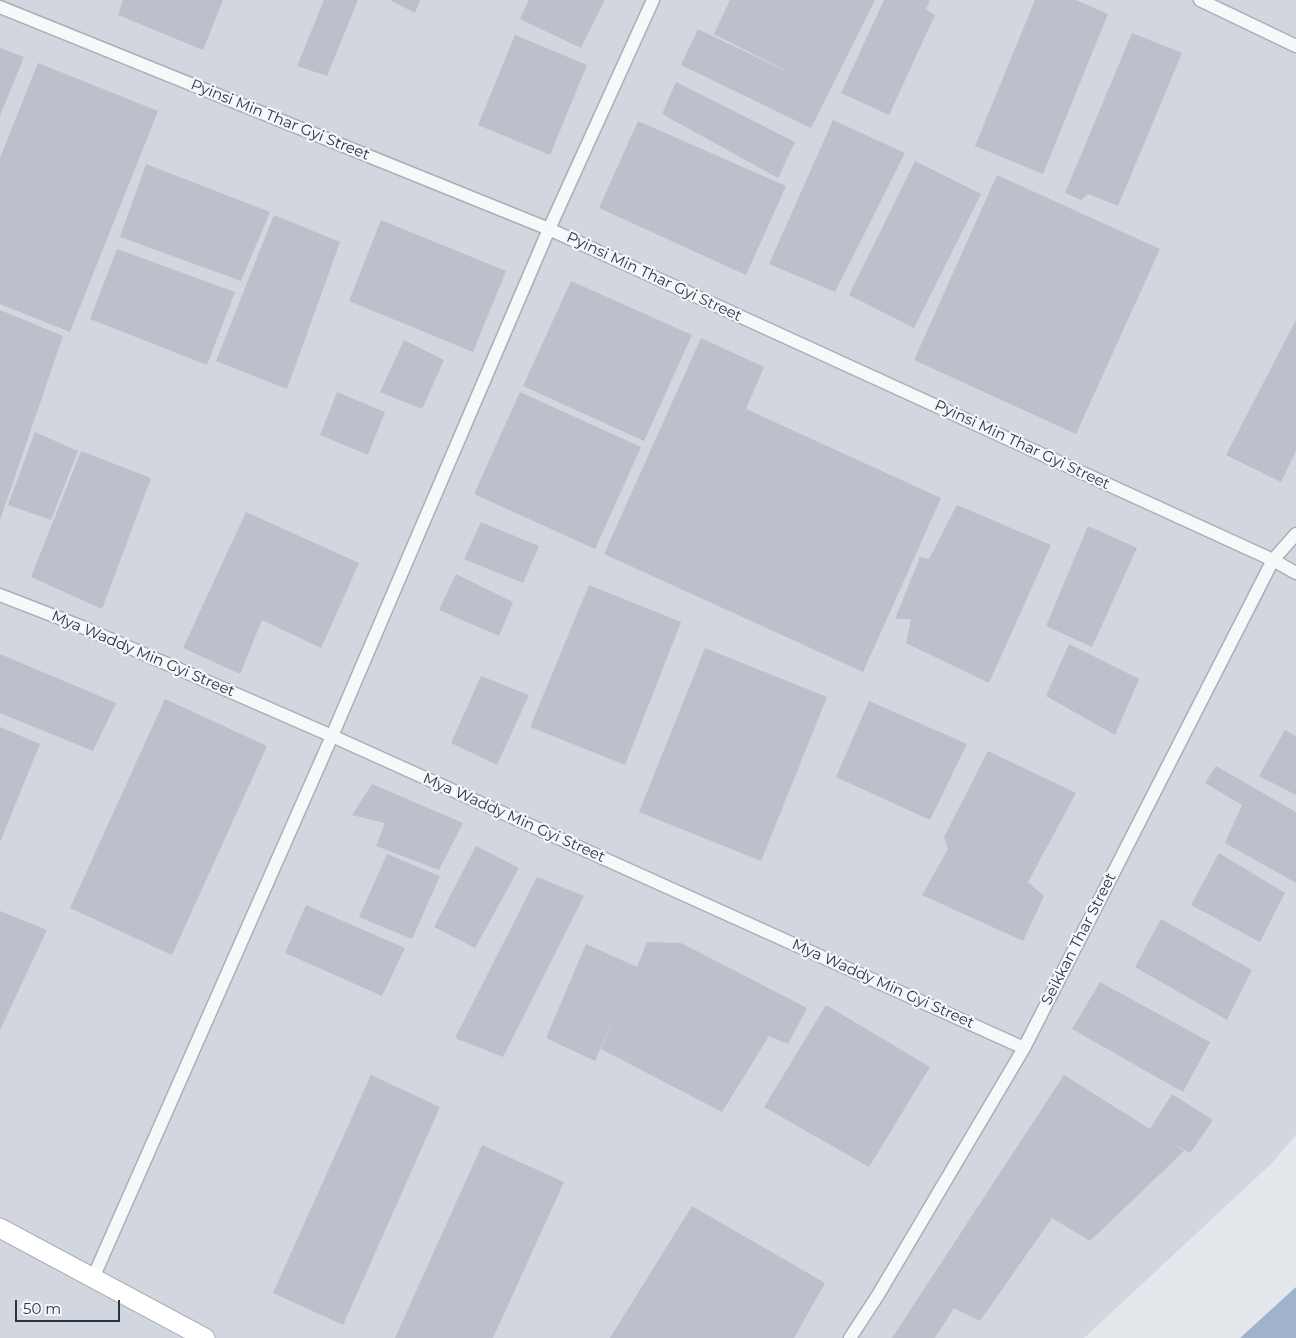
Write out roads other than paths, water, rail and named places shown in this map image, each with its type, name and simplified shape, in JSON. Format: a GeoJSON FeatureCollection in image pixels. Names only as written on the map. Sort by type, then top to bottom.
{"type":"FeatureCollection","features":[{"type":"Feature","properties":{"kind":"street"},"geometry":{"type":"LineString","coordinates":[[93,1278],[332,736],[549,229],[653,0]]}},
{"type":"Feature","properties":{"kind":"street"},"geometry":{"type":"LineString","coordinates":[[1200,0],[1296,46]]}},
{"type":"Feature","properties":{"kind":"street","name":"Pyinsi Min Thar Gyi Street"},"geometry":{"type":"LineString","coordinates":[[0,7],[549,229],[1272,560],[1296,573]]}},
{"type":"Feature","properties":{"kind":"street","name":"Seikkan Thar Street"},"geometry":{"type":"LineString","coordinates":[[850,1338],[878,1295],[1024,1048],[1272,560],[1296,534]]}},
{"type":"Feature","properties":{"kind":"street","name":"Mya Waddy Min Gyi Street"},"geometry":{"type":"LineString","coordinates":[[0,595],[80,626],[332,736],[1024,1048]]}},
{"type":"Feature","properties":{"kind":"street"},"geometry":{"type":"LineString","coordinates":[[0,1228],[205,1338]]}},
{"type":"Feature","properties":{"kind":"water"},"geometry":{"type":"Polygon","coordinates":[[[1296,1287],[1296,1338],[1240,1338],[1296,1287]]]}}]}
